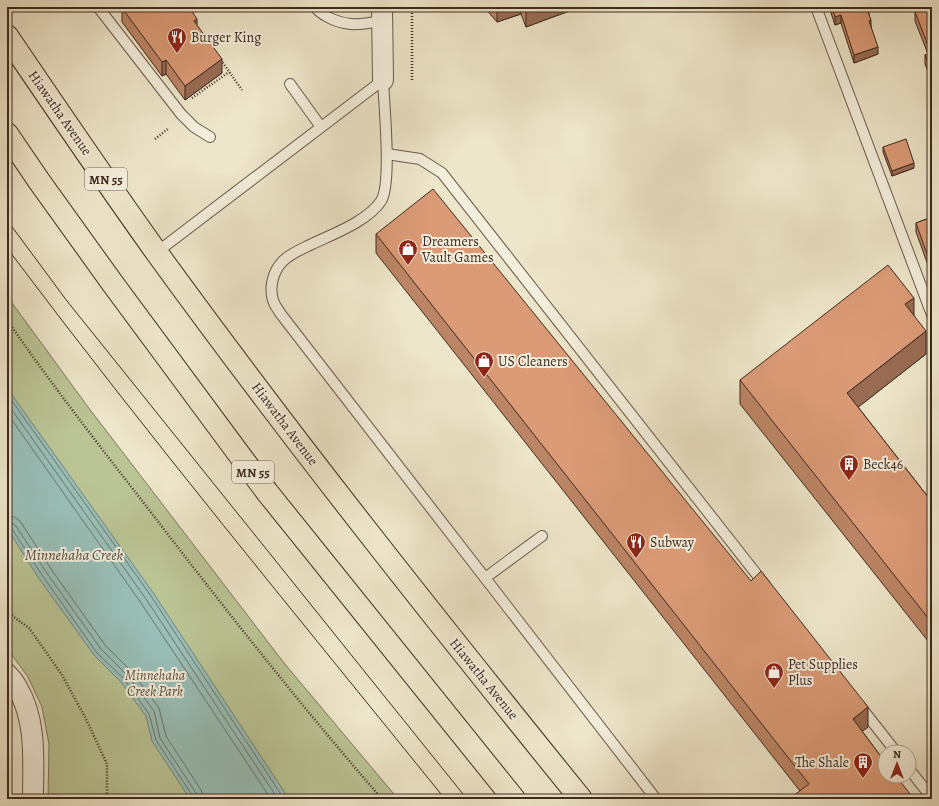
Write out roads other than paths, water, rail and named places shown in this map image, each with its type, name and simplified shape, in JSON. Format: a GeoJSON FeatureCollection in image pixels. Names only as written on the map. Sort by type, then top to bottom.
{"type":"FeatureCollection","features":[{"type":"Feature","properties":{"kind":"highway","name":"Hiawatha Avenue"},"geometry":{"type":"LineString","coordinates":[[7,36],[157,252],[302,448],[476,670],[581,799]]}},
{"type":"Feature","properties":{"kind":"highway","name":"MN 55"},"geometry":{"type":"LineString","coordinates":[[7,134],[113,284],[267,492],[514,799]]}},
{"type":"Feature","properties":{"kind":"street"},"geometry":{"type":"LineString","coordinates":[[382,14],[383,80]]}},
{"type":"Feature","properties":{"kind":"street"},"geometry":{"type":"LineString","coordinates":[[7,674],[18,689],[29,714],[33,744],[33,799]]}},
{"type":"Feature","properties":{"kind":"lane"},"geometry":{"type":"LineString","coordinates":[[98,7],[181,114],[194,127],[210,137]]}},
{"type":"Feature","properties":{"kind":"lane"},"geometry":{"type":"LineString","coordinates":[[315,7],[319,12],[333,19],[352,24],[382,14]]}},
{"type":"Feature","properties":{"kind":"lane"},"geometry":{"type":"LineString","coordinates":[[816,7],[932,314]]}},
{"type":"Feature","properties":{"kind":"lane"},"geometry":{"type":"LineString","coordinates":[[157,252],[383,80]]}},
{"type":"Feature","properties":{"kind":"lane"},"geometry":{"type":"LineString","coordinates":[[383,80],[387,175],[382,200],[368,215],[350,226],[296,252],[283,261],[274,273],[272,286],[273,301],[280,314],[656,799]]}},
{"type":"Feature","properties":{"kind":"lane"},"geometry":{"type":"LineString","coordinates":[[290,84],[321,127]]}},
{"type":"Feature","properties":{"kind":"lane"},"geometry":{"type":"LineString","coordinates":[[386,154],[420,159],[442,173],[773,595]]}},
{"type":"Feature","properties":{"kind":"lane"},"geometry":{"type":"LineString","coordinates":[[485,578],[542,536]]}},
{"type":"Feature","properties":{"kind":"lane"},"geometry":{"type":"LineString","coordinates":[[852,695],[890,744]]}},
{"type":"Feature","properties":{"kind":"lane"},"geometry":{"type":"LineString","coordinates":[[917,779],[932,798]]}},
{"type":"Feature","properties":{"kind":"water","name":"Minnehaha Creek"},"geometry":{"type":"Polygon","coordinates":[[[7,388],[154,594],[289,799],[190,799],[152,741],[146,716],[121,682],[94,655],[38,577],[7,528],[7,388]]]}},
{"type":"Feature","properties":{"kind":"tram line"},"geometry":{"type":"LineString","coordinates":[[7,220],[67,301],[467,799]]}},
{"type":"Feature","properties":{"kind":"tram line"},"geometry":{"type":"LineString","coordinates":[[7,248],[114,388],[445,799]]}},
{"type":"Feature","properties":{"kind":"place","name":"Burger King"},"geometry":{"type":"Point","coordinates":[177,54]}},
{"type":"Feature","properties":{"kind":"place","name":"Dreamers Vault Games"},"geometry":{"type":"Point","coordinates":[408,266]}},
{"type":"Feature","properties":{"kind":"place","name":"US Cleaners"},"geometry":{"type":"Point","coordinates":[484,378]}},
{"type":"Feature","properties":{"kind":"place","name":"Beck46"},"geometry":{"type":"Point","coordinates":[849,481]}},
{"type":"Feature","properties":{"kind":"place","name":"Subway"},"geometry":{"type":"Point","coordinates":[636,559]}},
{"type":"Feature","properties":{"kind":"place","name":"Pet Supplies Plus"},"geometry":{"type":"Point","coordinates":[774,689]}},
{"type":"Feature","properties":{"kind":"place","name":"The Shale"},"geometry":{"type":"Point","coordinates":[863,779]}},
{"type":"Feature","properties":{"kind":"park label","name":"Minnehaha Creek Park"},"geometry":{"type":"Point","coordinates":[155,684]}}]}
